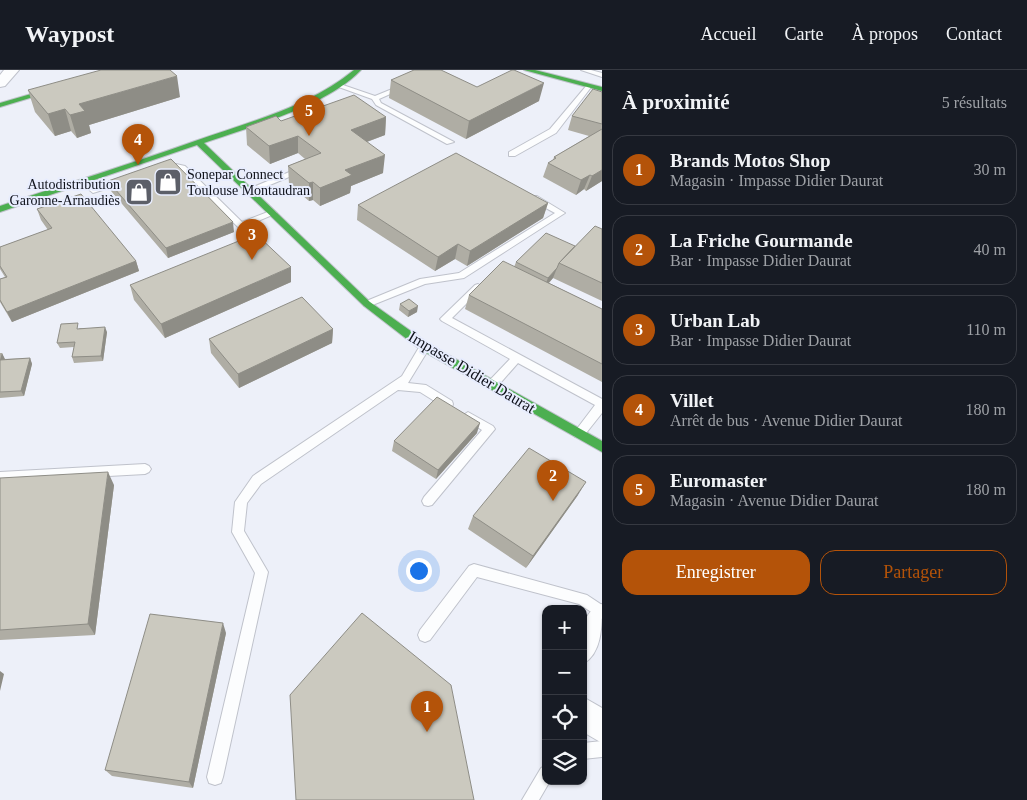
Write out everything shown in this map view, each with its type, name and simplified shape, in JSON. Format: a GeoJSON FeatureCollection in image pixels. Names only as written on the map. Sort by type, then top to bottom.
{"type":"FeatureCollection","features":[{"type":"Feature","properties":{"kind":"street"},"geometry":{"type":"LineString","coordinates":[[0,83],[12,70]]}},
{"type":"Feature","properties":{"kind":"street"},"geometry":{"type":"LineString","coordinates":[[0,105],[120,70]]}},
{"type":"Feature","properties":{"kind":"street"},"geometry":{"type":"LineString","coordinates":[[0,209],[198,142],[291,108],[338,85],[358,70]]}},
{"type":"Feature","properties":{"kind":"street"},"geometry":{"type":"LineString","coordinates":[[528,70],[602,89]]}},
{"type":"Feature","properties":{"kind":"street","name":"Impasse Didier Daurat"},"geometry":{"type":"LineString","coordinates":[[198,142],[367,304],[425,347],[602,447]]}},
{"type":"Feature","properties":{"kind":"street"},"geometry":{"type":"LineString","coordinates":[[0,205],[22,201]]}},
{"type":"Feature","properties":{"kind":"street"},"geometry":{"type":"LineString","coordinates":[[587,642],[602,618]]}},
{"type":"Feature","properties":{"kind":"street"},"geometry":{"type":"LineString","coordinates":[[587,716],[602,727]]}},
{"type":"Feature","properties":{"kind":"lane"},"geometry":{"type":"LineString","coordinates":[[584,70],[602,75]]}},
{"type":"Feature","properties":{"kind":"lane"},"geometry":{"type":"LineString","coordinates":[[338,85],[375,98],[415,81]]}},
{"type":"Feature","properties":{"kind":"lane"},"geometry":{"type":"LineString","coordinates":[[512,154],[553,131],[583,100],[589,86]]}},
{"type":"Feature","properties":{"kind":"lane"},"geometry":{"type":"LineString","coordinates":[[375,98],[378,104],[450,142]]}},
{"type":"Feature","properties":{"kind":"lane"},"geometry":{"type":"LineString","coordinates":[[158,170],[176,166],[182,168],[241,226],[273,212]]}},
{"type":"Feature","properties":{"kind":"lane"},"geometry":{"type":"LineString","coordinates":[[250,190],[308,168]]}},
{"type":"Feature","properties":{"kind":"lane"},"geometry":{"type":"LineString","coordinates":[[84,181],[93,190],[130,180]]}},
{"type":"Feature","properties":{"kind":"lane"},"geometry":{"type":"LineString","coordinates":[[367,304],[423,281],[461,276],[561,213],[528,194]]}},
{"type":"Feature","properties":{"kind":"lane"},"geometry":{"type":"LineString","coordinates":[[481,284],[445,318],[602,405],[579,434]]}},
{"type":"Feature","properties":{"kind":"lane"},"geometry":{"type":"LineString","coordinates":[[215,777],[262,572],[238,532],[241,502],[257,480],[406,379],[425,347]]}},
{"type":"Feature","properties":{"kind":"lane"},"geometry":{"type":"LineString","coordinates":[[492,385],[517,358]]}},
{"type":"Feature","properties":{"kind":"lane"},"geometry":{"type":"LineString","coordinates":[[396,386],[422,388],[489,429],[428,501]]}},
{"type":"Feature","properties":{"kind":"lane"},"geometry":{"type":"LineString","coordinates":[[0,477],[145,469]]}},
{"type":"Feature","properties":{"kind":"lane"},"geometry":{"type":"LineString","coordinates":[[425,635],[474,570],[582,599],[602,613]]}},
{"type":"Feature","properties":{"kind":"lane"},"geometry":{"type":"LineString","coordinates":[[587,751],[602,749]]}},
{"type":"Feature","properties":{"kind":"lane"},"geometry":{"type":"LineString","coordinates":[[530,800],[542,780]]}},
{"type":"Feature","properties":{"kind":"building"},"geometry":{"type":"Polygon","coordinates":[[[101,70],[170,70],[177,76],[79,104],[85,111],[70,115],[65,109],[48,114],[28,90],[101,70]]]}},
{"type":"Feature","properties":{"kind":"building"},"geometry":{"type":"Polygon","coordinates":[[[414,70],[441,70],[477,87],[512,70],[544,83],[469,121],[391,80],[414,70]]]}},
{"type":"Feature","properties":{"kind":"building"},"geometry":{"type":"Polygon","coordinates":[[[593,89],[602,92],[602,124],[572,116],[593,89]]]}},
{"type":"Feature","properties":{"kind":"building"},"geometry":{"type":"Polygon","coordinates":[[[354,95],[386,117],[351,130],[385,155],[345,170],[352,175],[320,188],[313,182],[309,183],[288,166],[321,153],[298,136],[269,146],[246,127],[276,116],[281,121],[354,95]]]}},
{"type":"Feature","properties":{"kind":"building"},"geometry":{"type":"Polygon","coordinates":[[[602,129],[602,170],[581,180],[548,163],[556,158],[554,157],[602,129]]]}},
{"type":"Feature","properties":{"kind":"building"},"geometry":{"type":"Polygon","coordinates":[[[456,153],[548,203],[470,251],[458,244],[438,257],[358,205],[456,153]]]}},
{"type":"Feature","properties":{"kind":"building"},"geometry":{"type":"Polygon","coordinates":[[[171,159],[233,222],[166,248],[108,181],[171,159]]]}},
{"type":"Feature","properties":{"kind":"building"},"geometry":{"type":"Polygon","coordinates":[[[81,194],[136,261],[7,312],[0,300],[0,279],[7,277],[0,266],[0,247],[52,228],[37,209],[81,194]]]}},
{"type":"Feature","properties":{"kind":"building"},"geometry":{"type":"Polygon","coordinates":[[[595,226],[602,229],[602,283],[559,263],[595,226]]]}},
{"type":"Feature","properties":{"kind":"building"},"geometry":{"type":"Polygon","coordinates":[[[546,233],[575,246],[548,278],[516,262],[546,233]]]}},
{"type":"Feature","properties":{"kind":"building"},"geometry":{"type":"Polygon","coordinates":[[[256,234],[291,267],[161,324],[130,285],[256,234]]]}},
{"type":"Feature","properties":{"kind":"building"},"geometry":{"type":"Polygon","coordinates":[[[503,261],[602,309],[602,364],[469,295],[503,261]]]}},
{"type":"Feature","properties":{"kind":"building"},"geometry":{"type":"Polygon","coordinates":[[[302,297],[333,329],[238,374],[209,339],[302,297]]]}},
{"type":"Feature","properties":{"kind":"building"},"geometry":{"type":"Polygon","coordinates":[[[409,299],[418,306],[409,311],[400,304],[409,299]]]}},
{"type":"Feature","properties":{"kind":"building"},"geometry":{"type":"Polygon","coordinates":[[[78,323],[77,329],[105,327],[101,356],[72,357],[75,342],[57,343],[61,324],[78,323]]]}},
{"type":"Feature","properties":{"kind":"building"},"geometry":{"type":"Polygon","coordinates":[[[30,358],[21,391],[0,392],[0,360],[30,358]]]}},
{"type":"Feature","properties":{"kind":"building"},"geometry":{"type":"Polygon","coordinates":[[[437,397],[480,423],[438,470],[394,441],[437,397]]]}},
{"type":"Feature","properties":{"kind":"building"},"geometry":{"type":"Polygon","coordinates":[[[529,448],[586,482],[533,556],[473,516],[529,448]]]}},
{"type":"Feature","properties":{"kind":"building"},"geometry":{"type":"Polygon","coordinates":[[[108,472],[88,624],[0,630],[0,478],[108,472]]]}},
{"type":"Feature","properties":{"kind":"building"},"geometry":{"type":"Polygon","coordinates":[[[362,613],[451,685],[474,800],[296,800],[290,695],[362,613]]]}},
{"type":"Feature","properties":{"kind":"building"},"geometry":{"type":"Polygon","coordinates":[[[150,614],[223,623],[189,782],[105,770],[150,614]]]}},
{"type":"Feature","properties":{"kind":"traffic: fast"},"geometry":{"type":"LineString","coordinates":[[0,105],[120,70]]}},
{"type":"Feature","properties":{"kind":"traffic: fast"},"geometry":{"type":"LineString","coordinates":[[0,209],[188,146],[293,108],[334,88],[358,70]]}},
{"type":"Feature","properties":{"kind":"traffic: fast"},"geometry":{"type":"LineString","coordinates":[[527,70],[602,89]]}},
{"type":"Feature","properties":{"kind":"traffic: fast"},"geometry":{"type":"LineString","coordinates":[[198,142],[367,304],[425,347],[602,447]]}},
{"type":"Feature","properties":{"kind":"place","name":"Euromaster"},"geometry":{"type":"Point","coordinates":[309,136]}},
{"type":"Feature","properties":{"kind":"place","name":"Villet"},"geometry":{"type":"Point","coordinates":[138,165]}},
{"type":"Feature","properties":{"kind":"place","name":"Sonepar Connect Toulouse Montaudran"},"geometry":{"type":"Point","coordinates":[168,182]}},
{"type":"Feature","properties":{"kind":"place","name":"Autodistribution Garonne-Arnaudiès"},"geometry":{"type":"Point","coordinates":[139,192]}},
{"type":"Feature","properties":{"kind":"place","name":"Urban Lab"},"geometry":{"type":"Point","coordinates":[252,260]}},
{"type":"Feature","properties":{"kind":"place","name":"La Friche Gourmande"},"geometry":{"type":"Point","coordinates":[553,501]}},
{"type":"Feature","properties":{"kind":"place","name":"Brands Motos Shop"},"geometry":{"type":"Point","coordinates":[427,732]}}]}
